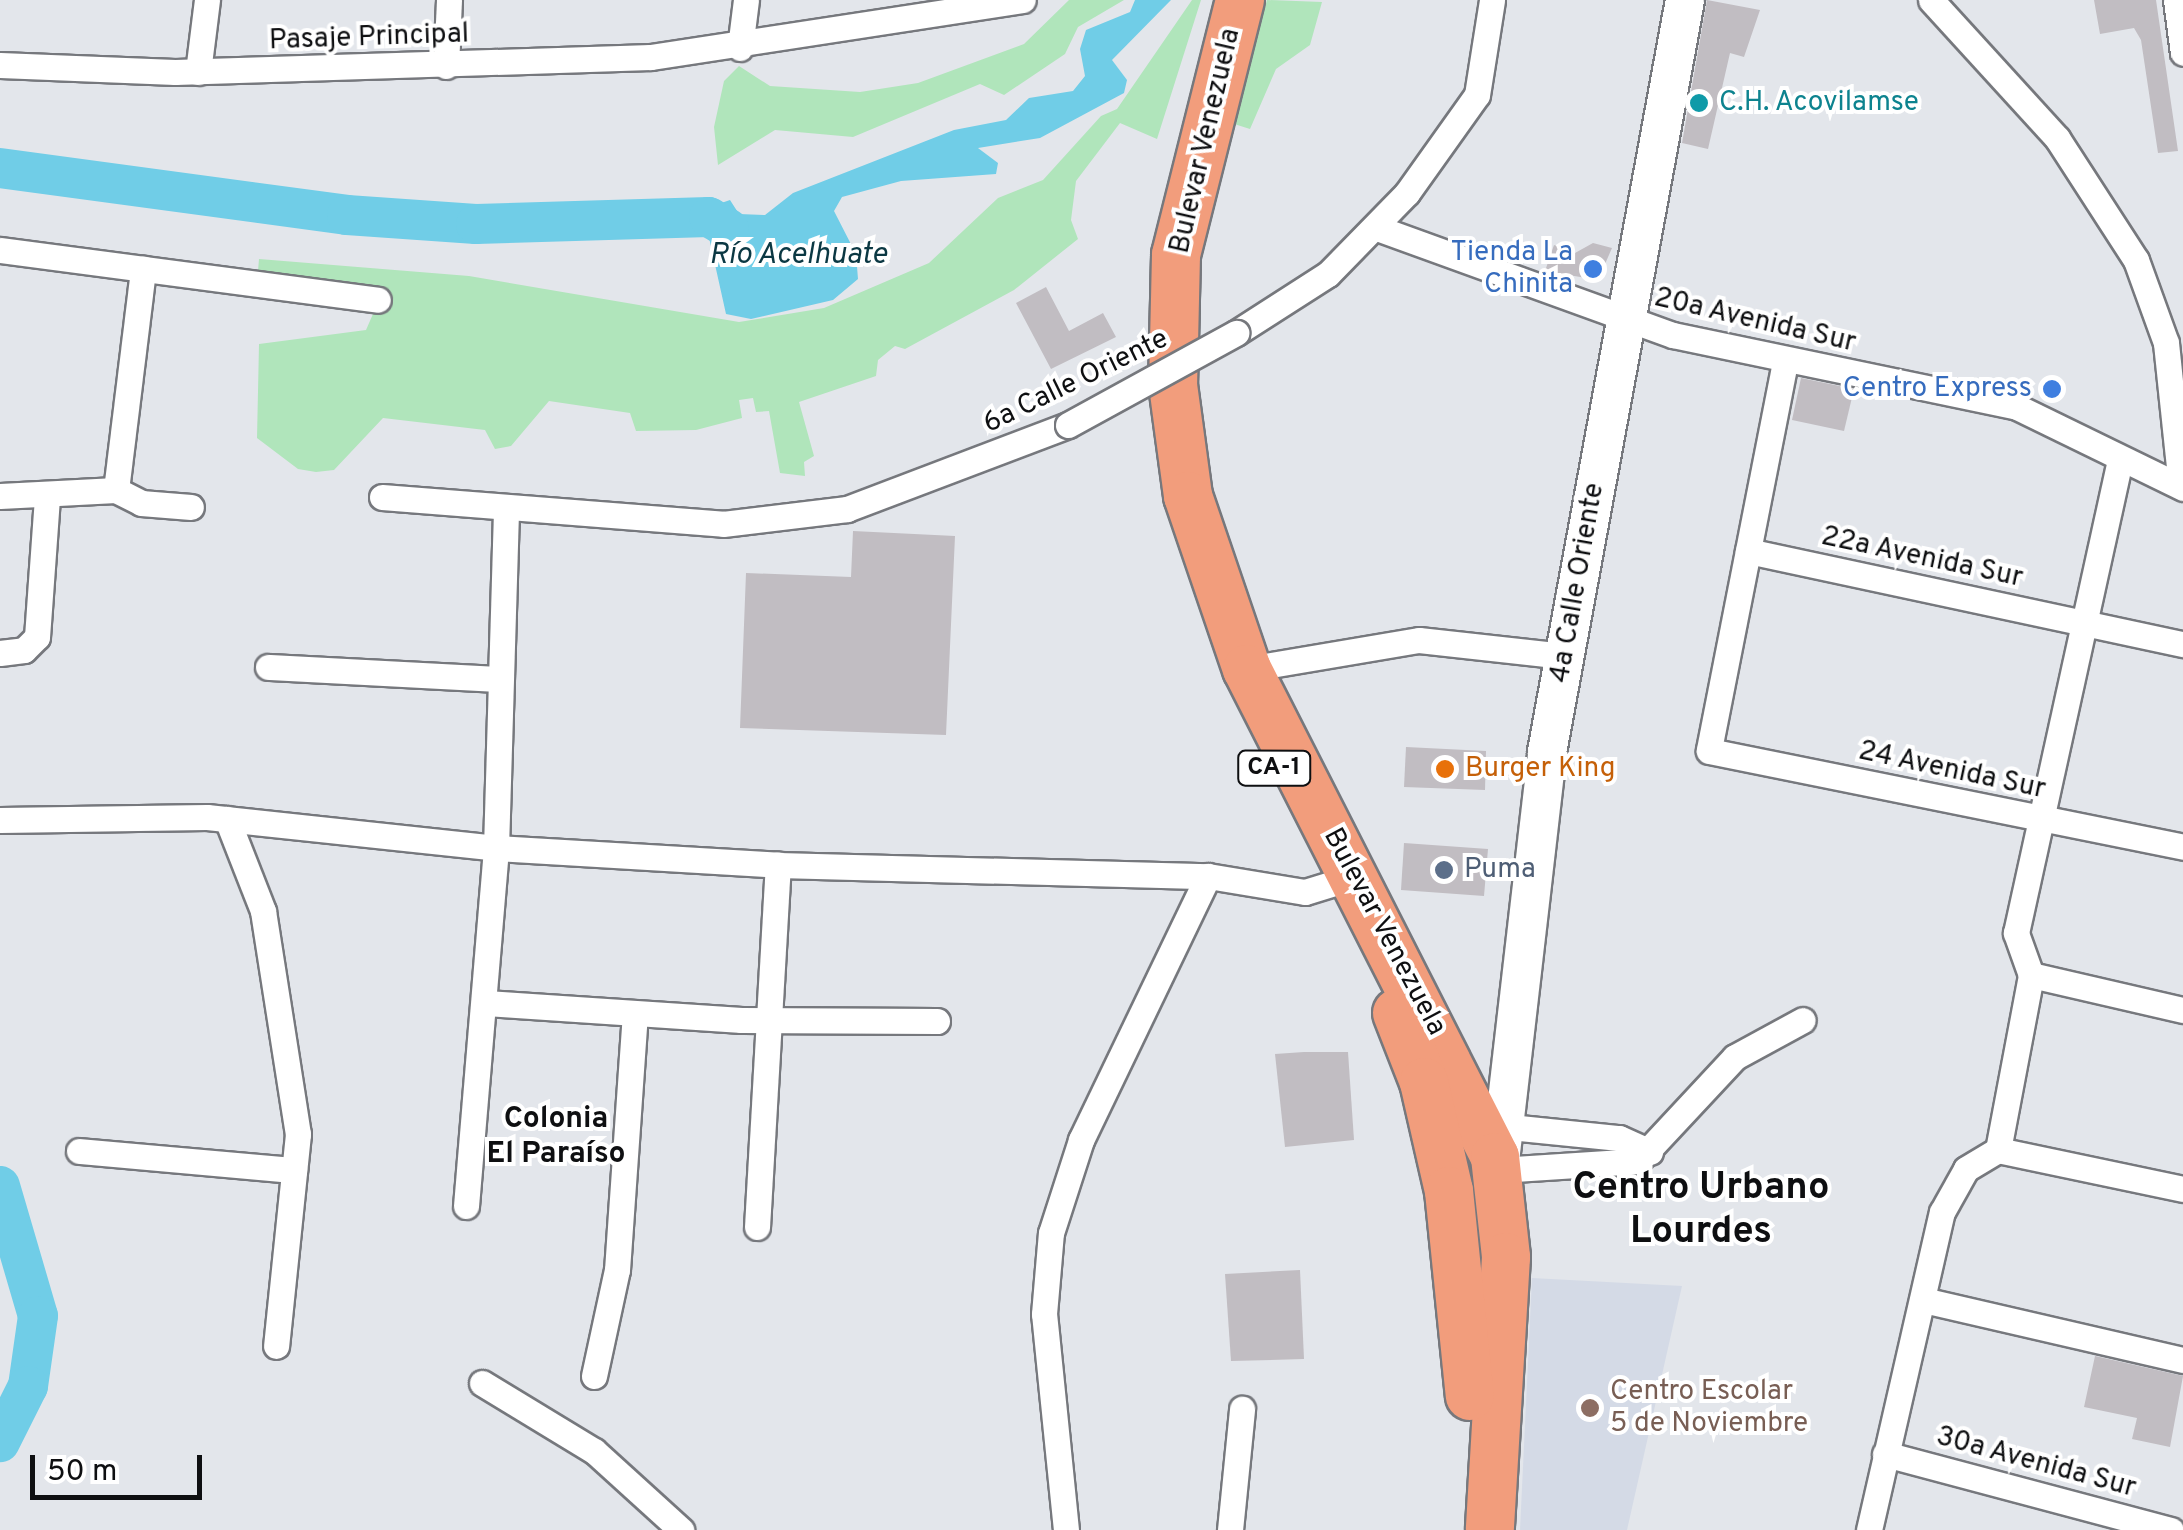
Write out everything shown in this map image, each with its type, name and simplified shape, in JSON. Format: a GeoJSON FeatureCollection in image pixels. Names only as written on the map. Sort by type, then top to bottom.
{"type":"FeatureCollection","features":[{"type":"Feature","properties":{"kind":"highway","name":"Bulevar Venezuela"},"geometry":{"type":"LineString","coordinates":[[1219,0],[1158,240],[1150,372],[1160,479],[1210,637],[1400,1020],[1440,1157],[1468,1338],[1467,1530]]}},
{"type":"Feature","properties":{"kind":"highway","name":"Bulevar Venezuela"},"geometry":{"type":"LineString","coordinates":[[1240,0],[1190,181],[1172,329],[1188,496],[1247,669],[1496,1141],[1506,1285],[1490,1530]]}},
{"type":"Feature","properties":{"kind":"highway"},"geometry":{"type":"LineString","coordinates":[[1440,1157],[1464,1178],[1496,1141]]}},
{"type":"Feature","properties":{"kind":"street"},"geometry":{"type":"LineString","coordinates":[[198,72],[206,0]]}},
{"type":"Feature","properties":{"kind":"street"},"geometry":{"type":"LineString","coordinates":[[446,66],[449,0]]}},
{"type":"Feature","properties":{"kind":"street"},"geometry":{"type":"LineString","coordinates":[[740,48],[746,0]]}},
{"type":"Feature","properties":{"kind":"street","name":"Pasaje Principal"},"geometry":{"type":"LineString","coordinates":[[0,65],[198,72],[446,66],[740,48],[1023,0]]}},
{"type":"Feature","properties":{"kind":"street","name":"6a Calle Oriente"},"geometry":{"type":"LineString","coordinates":[[382,497],[723,524],[847,509],[1068,424],[1305,292],[1377,228],[1478,95],[1492,0]]}},
{"type":"Feature","properties":{"kind":"street","name":"4a Calle Oriente"},"geometry":{"type":"LineString","coordinates":[[1496,1141],[1564,656],[1685,0]]}},
{"type":"Feature","properties":{"kind":"street"},"geometry":{"type":"LineString","coordinates":[[1931,0],[2057,138],[2136,260],[2166,343],[2182,487]]}},
{"type":"Feature","properties":{"kind":"street"},"geometry":{"type":"LineString","coordinates":[[2176,0],[2183,52]]}},
{"type":"Feature","properties":{"kind":"street","name":"20a Avenida Sur"},"geometry":{"type":"LineString","coordinates":[[1377,228],[1626,322],[1786,362],[2017,407],[2120,461],[2182,487]]}},
{"type":"Feature","properties":{"kind":"street"},"geometry":{"type":"LineString","coordinates":[[0,250],[378,300]]}},
{"type":"Feature","properties":{"kind":"street"},"geometry":{"type":"LineString","coordinates":[[116,490],[143,268]]}},
{"type":"Feature","properties":{"kind":"street"},"geometry":{"type":"LineString","coordinates":[[1748,551],[1786,362]]}},
{"type":"Feature","properties":{"kind":"street"},"geometry":{"type":"LineString","coordinates":[[1998,1150],[2031,975],[2016,933],[2038,819],[2120,461]]}},
{"type":"Feature","properties":{"kind":"street"},"geometry":{"type":"LineString","coordinates":[[0,496],[48,499],[116,490],[141,503],[191,507]]}},
{"type":"Feature","properties":{"kind":"street"},"geometry":{"type":"LineString","coordinates":[[0,653],[18,652],[36,637],[48,499]]}},
{"type":"Feature","properties":{"kind":"street"},"geometry":{"type":"LineString","coordinates":[[466,1206],[496,848],[506,508]]}},
{"type":"Feature","properties":{"kind":"street","name":"22a Avenida Sur"},"geometry":{"type":"LineString","coordinates":[[1748,551],[2183,644]]}},
{"type":"Feature","properties":{"kind":"street","name":"24 Avenida Sur"},"geometry":{"type":"LineString","coordinates":[[1748,551],[1709,751],[2183,847]]}},
{"type":"Feature","properties":{"kind":"street"},"geometry":{"type":"LineString","coordinates":[[1247,669],[1419,640],[1564,656]]}},
{"type":"Feature","properties":{"kind":"street"},"geometry":{"type":"LineString","coordinates":[[268,667],[500,678]]}},
{"type":"Feature","properties":{"kind":"street"},"geometry":{"type":"LineString","coordinates":[[0,820],[227,819],[496,848],[778,865],[1208,876],[1305,892],[1332,884]]}},
{"type":"Feature","properties":{"kind":"street"},"geometry":{"type":"LineString","coordinates":[[227,819],[262,910],[284,1011],[298,1134],[276,1346]]}},
{"type":"Feature","properties":{"kind":"street"},"geometry":{"type":"LineString","coordinates":[[757,1226],[763,1020],[778,865]]}},
{"type":"Feature","properties":{"kind":"street"},"geometry":{"type":"LineString","coordinates":[[1066,1530],[1044,1314],[1051,1233],[1081,1140],[1208,876]]}},
{"type":"Feature","properties":{"kind":"street"},"geometry":{"type":"LineString","coordinates":[[2031,975],[2183,1010]]}},
{"type":"Feature","properties":{"kind":"street"},"geometry":{"type":"LineString","coordinates":[[486,1003],[763,1020],[936,1021]]}},
{"type":"Feature","properties":{"kind":"street"},"geometry":{"type":"LineString","coordinates":[[594,1376],[617,1270],[635,1014]]}},
{"type":"Feature","properties":{"kind":"street"},"geometry":{"type":"LineString","coordinates":[[1496,1141],[1606,1169],[1650,1152],[1726,1065],[1802,1020]]}},
{"type":"Feature","properties":{"kind":"street"},"geometry":{"type":"LineString","coordinates":[[1496,1141],[1620,1138],[1650,1152]]}},
{"type":"Feature","properties":{"kind":"street"},"geometry":{"type":"LineString","coordinates":[[1869,1530],[1942,1212],[1966,1169],[1998,1150],[2183,1189]]}},
{"type":"Feature","properties":{"kind":"street"},"geometry":{"type":"LineString","coordinates":[[79,1151],[294,1170]]}},
{"type":"Feature","properties":{"kind":"street"},"geometry":{"type":"LineString","coordinates":[[1923,1300],[2183,1360]]}},
{"type":"Feature","properties":{"kind":"street"},"geometry":{"type":"LineString","coordinates":[[482,1383],[594,1451],[681,1530]]}},
{"type":"Feature","properties":{"kind":"street"},"geometry":{"type":"LineString","coordinates":[[1230,1530],[1242,1409]]}},
{"type":"Feature","properties":{"kind":"street","name":"30a Avenida Sur"},"geometry":{"type":"LineString","coordinates":[[1885,1454],[2172,1530]]}},
{"type":"Feature","properties":{"kind":"shaded area","name":"Centro Escolar 5 de Noviembre"},"geometry":{"type":"Polygon","coordinates":[[[1532,1278],[1682,1286],[1627,1530],[1520,1530],[1532,1278]]]}},
{"type":"Feature","properties":{"kind":"green space"},"geometry":{"type":"Polygon","coordinates":[[[1069,0],[1124,0],[1078,27],[1065,54],[1004,95],[980,84],[853,137],[775,130],[718,165],[714,127],[724,81],[739,66],[770,86],[860,92],[918,83],[1024,44],[1069,0]]]}},
{"type":"Feature","properties":{"kind":"green space"},"geometry":{"type":"Polygon","coordinates":[[[1192,0],[1201,0],[1157,139],[1120,123],[1076,181],[1071,220],[1078,239],[1014,290],[905,349],[895,346],[878,360],[876,376],[799,402],[814,456],[804,462],[805,476],[780,473],[769,411],[756,412],[753,398],[739,400],[742,418],[696,430],[636,431],[630,413],[549,401],[511,446],[495,449],[485,430],[383,418],[334,470],[316,472],[298,469],[257,438],[259,344],[366,330],[383,291],[258,271],[259,259],[469,276],[739,322],[824,308],[929,263],[998,198],[1043,180],[1101,116],[1117,109],[1192,0]]]}},
{"type":"Feature","properties":{"kind":"green space"},"geometry":{"type":"Polygon","coordinates":[[[1267,0],[1322,2],[1310,45],[1276,69],[1250,129],[1231,123],[1267,0]]]}},
{"type":"Feature","properties":{"kind":"water","name":"Río Acelhuate"},"geometry":{"type":"Polygon","coordinates":[[[1135,0],[1171,0],[1112,60],[1127,80],[1124,93],[1040,138],[978,148],[998,163],[996,174],[901,181],[842,197],[834,211],[856,254],[858,279],[833,300],[751,319],[726,314],[708,233],[678,218],[730,200],[739,214],[765,215],[793,193],[954,130],[1006,120],[1029,98],[1073,91],[1085,76],[1080,49],[1086,30],[1130,12],[1135,0]]]}},
{"type":"Feature","properties":{"kind":"building"},"geometry":{"type":"Polygon","coordinates":[[[1707,0],[1760,10],[1744,57],[1730,53],[1708,149],[1682,143],[1707,0]]]}},
{"type":"Feature","properties":{"kind":"building"},"geometry":{"type":"Polygon","coordinates":[[[2094,0],[2156,0],[2178,151],[2158,153],[2141,40],[2134,28],[2100,34],[2094,0]]]}},
{"type":"Feature","properties":{"kind":"building"},"geometry":{"type":"Polygon","coordinates":[[[1593,243],[1612,248],[1598,280],[1545,271],[1554,245],[1575,253],[1593,243]]]}},
{"type":"Feature","properties":{"kind":"building"},"geometry":{"type":"Polygon","coordinates":[[[1046,287],[1069,331],[1103,313],[1116,337],[1051,369],[1016,303],[1046,287]]]}},
{"type":"Feature","properties":{"kind":"building"},"geometry":{"type":"Polygon","coordinates":[[[1801,378],[1854,389],[1844,431],[1792,420],[1801,378]]]}},
{"type":"Feature","properties":{"kind":"building"},"geometry":{"type":"Polygon","coordinates":[[[853,531],[955,536],[946,735],[740,728],[746,573],[851,577],[853,531]]]}},
{"type":"Feature","properties":{"kind":"building","name":"Burger King"},"geometry":{"type":"Polygon","coordinates":[[[1406,747],[1486,751],[1485,790],[1404,787],[1406,747]]]}},
{"type":"Feature","properties":{"kind":"building","name":"Puma"},"geometry":{"type":"Polygon","coordinates":[[[1404,843],[1488,849],[1484,896],[1401,890],[1404,843]]]}},
{"type":"Feature","properties":{"kind":"building"},"geometry":{"type":"Polygon","coordinates":[[[1348,1052],[1354,1140],[1285,1147],[1275,1054],[1348,1052]]]}},
{"type":"Feature","properties":{"kind":"building"},"geometry":{"type":"Polygon","coordinates":[[[1300,1270],[1304,1359],[1231,1361],[1225,1274],[1300,1270]]]}},
{"type":"Feature","properties":{"kind":"building"},"geometry":{"type":"Polygon","coordinates":[[[2095,1356],[2183,1376],[2170,1447],[2132,1439],[2137,1418],[2084,1407],[2095,1356]]]}},
{"type":"Feature","properties":{"kind":"waterway","name":"Río Acelhuate"},"geometry":{"type":"LineString","coordinates":[[0,168],[347,215],[476,224],[709,217],[729,229]]}},
{"type":"Feature","properties":{"kind":"waterway","name":"Río Acelhuate"},"geometry":{"type":"LineString","coordinates":[[0,1186],[38,1316],[28,1386],[0,1442]]}},
{"type":"Feature","properties":{"kind":"place","name":"C.H. Acovilamse"},"geometry":{"type":"Point","coordinates":[1699,103]}},
{"type":"Feature","properties":{"kind":"place","name":"Tienda La Chinita"},"geometry":{"type":"Point","coordinates":[1593,269]}},
{"type":"Feature","properties":{"kind":"place","name":"Centro Express"},"geometry":{"type":"Point","coordinates":[2052,389]}},
{"type":"Feature","properties":{"kind":"place","name":"Burger King"},"geometry":{"type":"Point","coordinates":[1445,769]}},
{"type":"Feature","properties":{"kind":"place","name":"Puma"},"geometry":{"type":"Point","coordinates":[1444,870]}},
{"type":"Feature","properties":{"kind":"place","name":"Centro Escolar 5 de Noviembre"},"geometry":{"type":"Point","coordinates":[1590,1408]}},
{"type":"Feature","properties":{"kind":"district","name":"Colonia El Paraíso"},"geometry":{"type":"Point","coordinates":[556,1137]}},
{"type":"Feature","properties":{"kind":"district","name":"Centro Urbano Lourdes"},"geometry":{"type":"Point","coordinates":[1701,1211]}}]}
